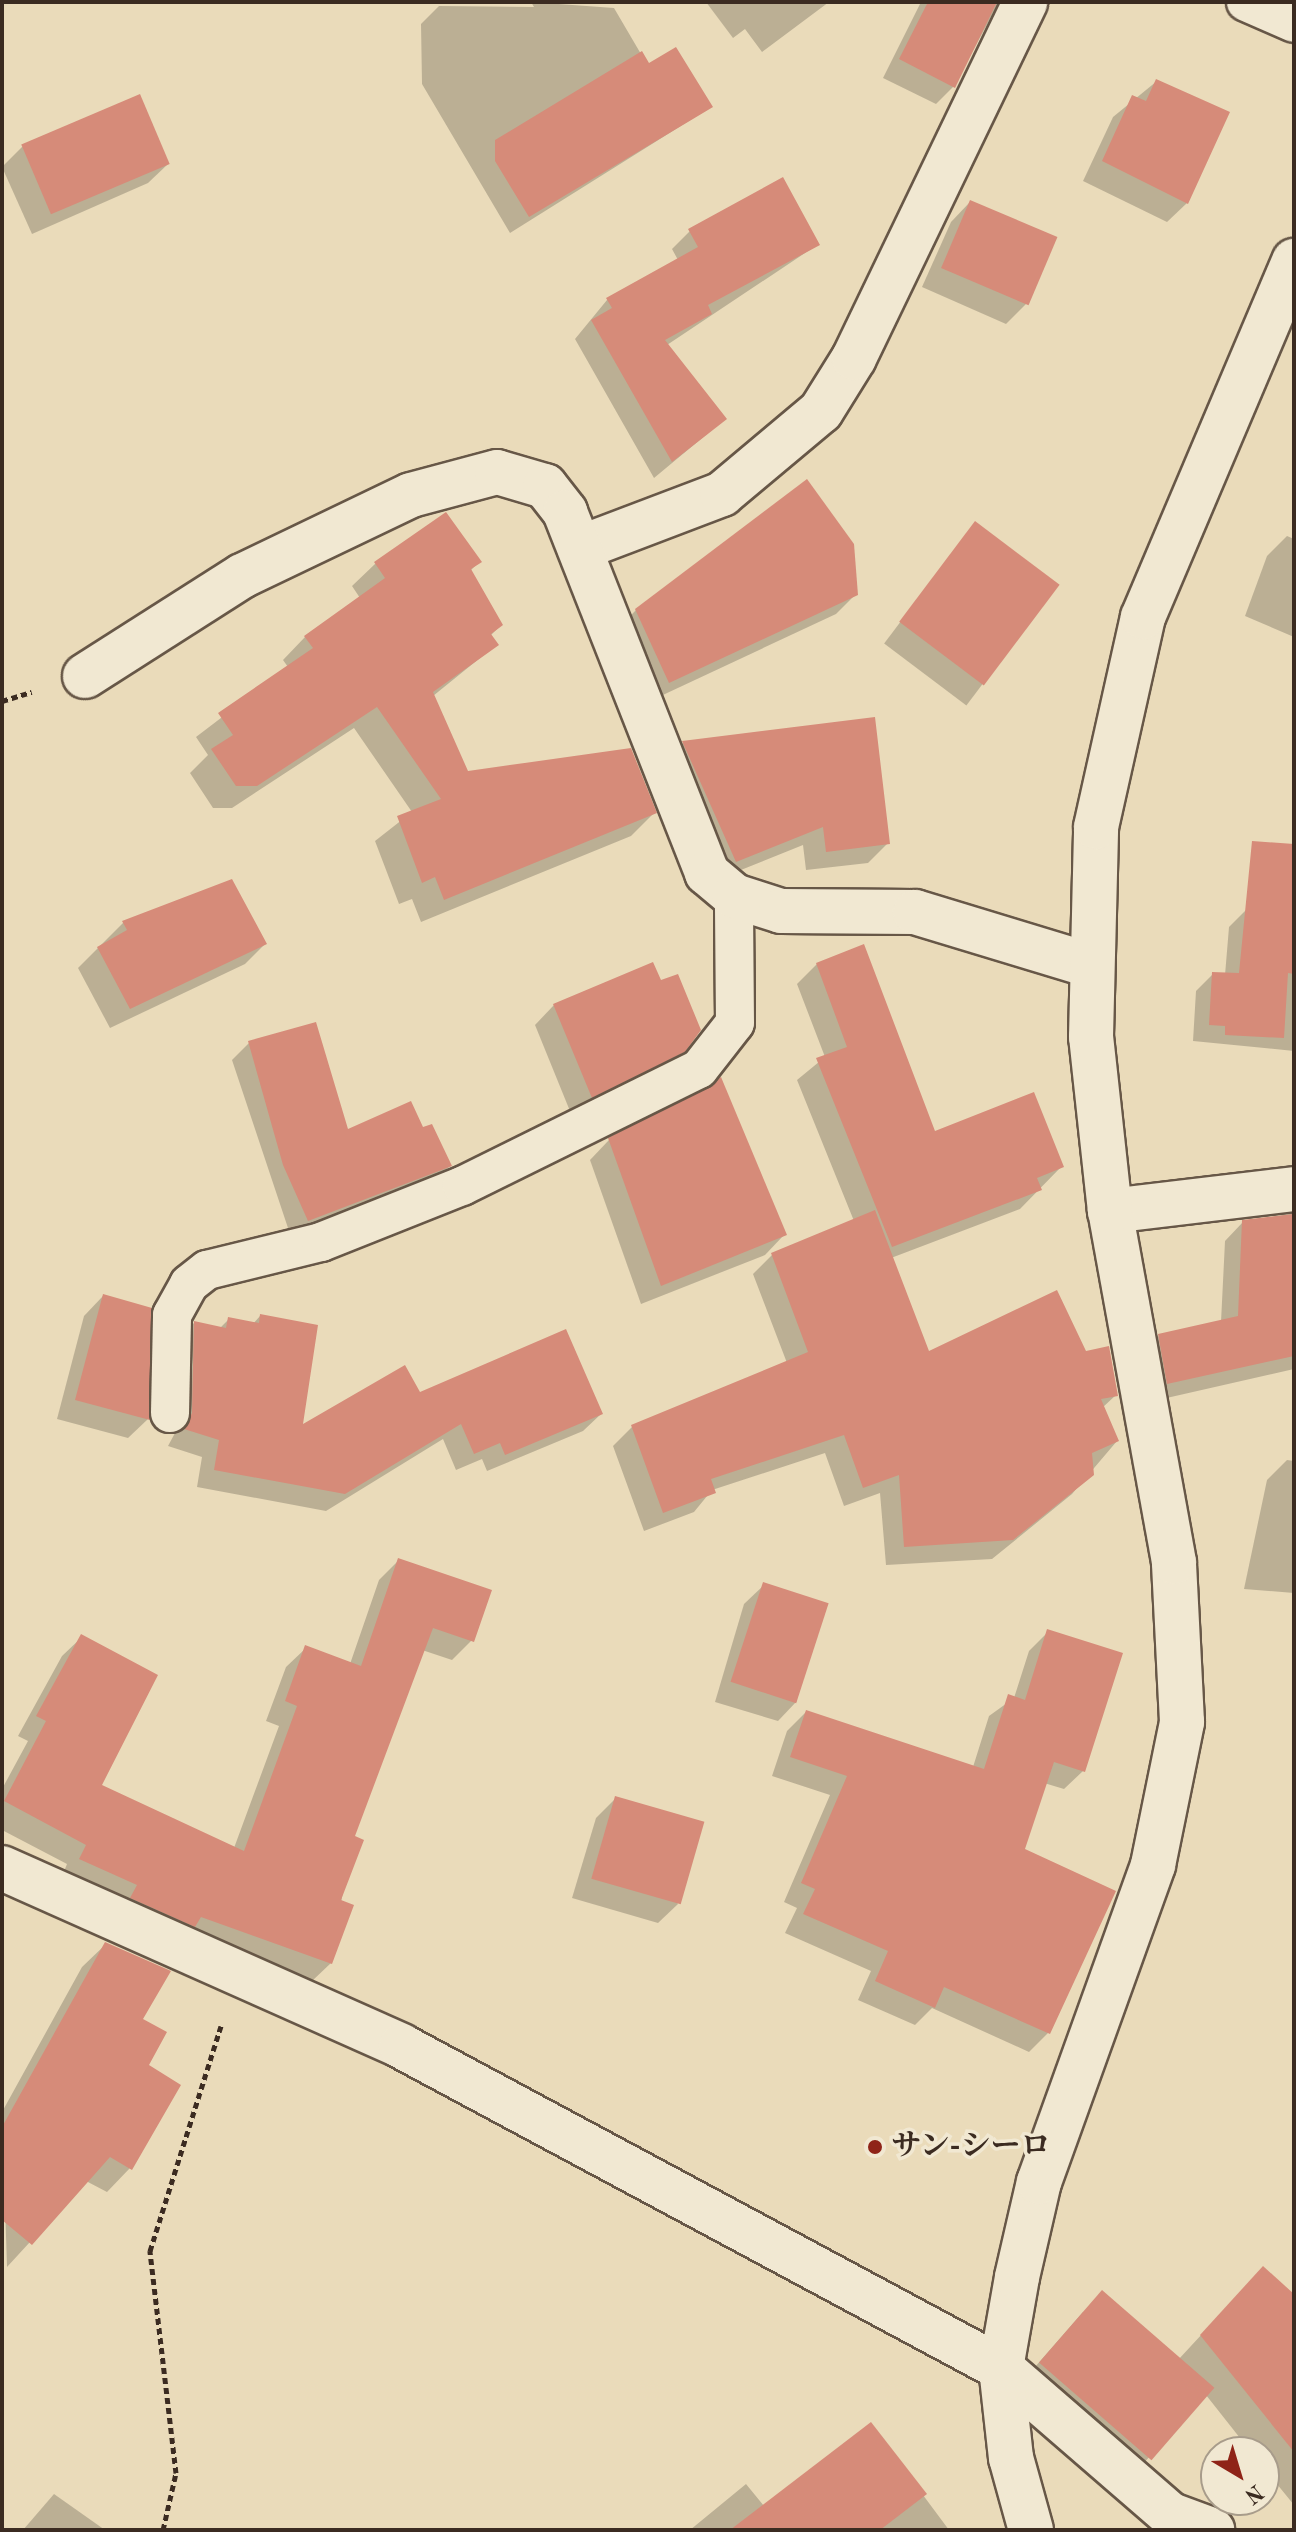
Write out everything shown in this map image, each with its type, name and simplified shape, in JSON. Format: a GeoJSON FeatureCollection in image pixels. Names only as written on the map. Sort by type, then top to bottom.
{"type":"FeatureCollection","features":[{"type":"Feature","properties":{"kind":"street"},"geometry":{"type":"LineString","coordinates":[[580,548],[722,494],[821,411],[854,358],[1025,2]]}},
{"type":"Feature","properties":{"kind":"street"},"geometry":{"type":"LineString","coordinates":[[1031,2530],[1011,2458],[1001,2368],[1039,2182],[1153,1865],[1182,1722],[1174,1562],[1110,1211],[1089,965],[1105,765],[1143,617],[1294,261]]}},
{"type":"Feature","properties":{"kind":"street"},"geometry":{"type":"LineString","coordinates":[[85,676],[242,576],[411,495],[497,472],[545,486],[580,548],[683,822],[707,873],[734,896],[781,911],[915,912],[1089,965]]}},
{"type":"Feature","properties":{"kind":"street"},"geometry":{"type":"LineString","coordinates":[[1110,1211],[1294,1189]]}},
{"type":"Feature","properties":{"kind":"street"},"geometry":{"type":"LineString","coordinates":[[2,1868],[401,2046],[1001,2368],[1171,2515],[1212,2530]]}},
{"type":"Feature","properties":{"kind":"lane"},"geometry":{"type":"LineString","coordinates":[[1246,2],[1294,23]]}},
{"type":"Feature","properties":{"kind":"lane"},"geometry":{"type":"LineString","coordinates":[[170,1413],[172,1315],[189,1284],[207,1270],[321,1242],[462,1186],[699,1069],[735,1023],[734,896]]}},
{"type":"Feature","properties":{"kind":"path"},"geometry":{"type":"LineString","coordinates":[[163,2530],[176,2473],[150,2251],[220,2045],[225,1966]]}},
{"type":"Feature","properties":{"kind":"building"},"geometry":{"type":"Polygon","coordinates":[[[928,2],[997,2],[955,88],[899,59],[928,2]]]}},
{"type":"Feature","properties":{"kind":"building"},"geometry":{"type":"Polygon","coordinates":[[[676,47],[713,107],[529,217],[495,161],[495,140],[642,51],[649,63],[676,47]]]}},
{"type":"Feature","properties":{"kind":"building"},"geometry":{"type":"Polygon","coordinates":[[[1156,79],[1230,112],[1188,204],[1102,161],[1132,95],[1146,101],[1156,79]]]}},
{"type":"Feature","properties":{"kind":"building"},"geometry":{"type":"Polygon","coordinates":[[[140,94],[170,164],[51,214],[21,144],[140,94]]]}},
{"type":"Feature","properties":{"kind":"building"},"geometry":{"type":"Polygon","coordinates":[[[783,177],[820,245],[708,305],[712,314],[665,340],[727,419],[672,462],[591,320],[612,308],[606,298],[698,247],[688,229],[783,177]]]}},
{"type":"Feature","properties":{"kind":"building"},"geometry":{"type":"Polygon","coordinates":[[[970,200],[1057,237],[1029,305],[941,268],[970,200]]]}},
{"type":"Feature","properties":{"kind":"building"},"geometry":{"type":"Polygon","coordinates":[[[807,479],[854,544],[858,595],[669,683],[635,609],[807,479]]]}},
{"type":"Feature","properties":{"kind":"building"},"geometry":{"type":"Polygon","coordinates":[[[446,512],[482,562],[471,569],[503,625],[491,634],[499,645],[433,692],[468,771],[631,748],[657,813],[444,900],[435,877],[422,883],[397,816],[441,799],[377,707],[257,786],[236,786],[211,749],[233,735],[218,713],[313,648],[304,636],[385,578],[374,562],[446,512]]]}},
{"type":"Feature","properties":{"kind":"building"},"geometry":{"type":"Polygon","coordinates":[[[975,521],[1060,585],[984,685],[899,622],[975,521]]]}},
{"type":"Feature","properties":{"kind":"building"},"geometry":{"type":"Polygon","coordinates":[[[875,717],[890,844],[826,852],[823,827],[736,862],[682,741],[875,717]]]}},
{"type":"Feature","properties":{"kind":"building"},"geometry":{"type":"Polygon","coordinates":[[[1252,841],[1294,844],[1294,974],[1288,973],[1284,1038],[1225,1035],[1225,1026],[1209,1025],[1212,972],[1239,973],[1252,841]]]}},
{"type":"Feature","properties":{"kind":"building"},"geometry":{"type":"Polygon","coordinates":[[[232,879],[267,944],[130,1009],[97,947],[127,930],[122,921],[232,879]]]}},
{"type":"Feature","properties":{"kind":"building"},"geometry":{"type":"Polygon","coordinates":[[[864,944],[935,1131],[1034,1092],[1064,1167],[1037,1178],[1042,1190],[892,1247],[816,1058],[847,1047],[816,963],[864,944]]]}},
{"type":"Feature","properties":{"kind":"building"},"geometry":{"type":"Polygon","coordinates":[[[653,962],[661,980],[678,974],[701,1030],[685,1052],[592,1098],[553,1004],[653,962]]]}},
{"type":"Feature","properties":{"kind":"building"},"geometry":{"type":"Polygon","coordinates":[[[316,1022],[348,1129],[411,1101],[423,1127],[432,1124],[452,1166],[308,1221],[283,1165],[248,1041],[316,1022]]]}},
{"type":"Feature","properties":{"kind":"building"},"geometry":{"type":"Polygon","coordinates":[[[721,1077],[787,1235],[661,1286],[608,1138],[721,1077]]]}},
{"type":"Feature","properties":{"kind":"building"},"geometry":{"type":"Polygon","coordinates":[[[875,1210],[929,1351],[1057,1290],[1086,1351],[1109,1346],[1118,1396],[1101,1399],[1119,1441],[1092,1453],[1094,1475],[1013,1540],[904,1547],[899,1475],[863,1488],[844,1435],[711,1479],[716,1493],[663,1513],[631,1425],[808,1352],[771,1253],[875,1210]]]}},
{"type":"Feature","properties":{"kind":"building"},"geometry":{"type":"Polygon","coordinates":[[[1294,1214],[1294,1356],[1167,1384],[1158,1334],[1238,1316],[1242,1220],[1294,1214]]]}},
{"type":"Feature","properties":{"kind":"building"},"geometry":{"type":"Polygon","coordinates":[[[103,1294],[152,1308],[150,1420],[75,1400],[103,1294]]]}},
{"type":"Feature","properties":{"kind":"building"},"geometry":{"type":"Polygon","coordinates":[[[260,1314],[318,1325],[303,1424],[405,1365],[420,1392],[566,1329],[603,1414],[505,1455],[500,1443],[474,1454],[461,1424],[345,1494],[214,1470],[219,1440],[184,1429],[192,1413],[194,1321],[226,1328],[228,1317],[259,1323],[260,1314]]]}},
{"type":"Feature","properties":{"kind":"building"},"geometry":{"type":"Polygon","coordinates":[[[398,1558],[492,1590],[474,1642],[433,1628],[355,1836],[364,1840],[341,1900],[354,1905],[332,1964],[201,1917],[195,1927],[130,1898],[137,1885],[79,1859],[86,1845],[4,1801],[46,1721],[36,1716],[81,1634],[158,1675],[102,1785],[244,1851],[297,1706],[285,1701],[305,1645],[361,1666],[398,1558]]]}},
{"type":"Feature","properties":{"kind":"building"},"geometry":{"type":"Polygon","coordinates":[[[763,1582],[829,1603],[796,1703],[731,1682],[763,1582]]]}},
{"type":"Feature","properties":{"kind":"building"},"geometry":{"type":"Polygon","coordinates":[[[1047,1629],[1123,1653],[1085,1772],[1054,1762],[1025,1849],[1116,1891],[1050,2034],[944,1987],[935,2008],[875,1981],[888,1951],[803,1914],[815,1889],[801,1883],[847,1776],[790,1757],[806,1710],[984,1769],[1008,1694],[1025,1700],[1047,1629]]]}},
{"type":"Feature","properties":{"kind":"building"},"geometry":{"type":"Polygon","coordinates":[[[615,1796],[704,1822],[681,1904],[591,1879],[615,1796]]]}},
{"type":"Feature","properties":{"kind":"building"},"geometry":{"type":"Polygon","coordinates":[[[105,1942],[171,1971],[143,2019],[167,2032],[149,2065],[181,2085],[132,2170],[110,2157],[32,2245],[2,2220],[2,2127],[105,1942]]]}},
{"type":"Feature","properties":{"kind":"building"},"geometry":{"type":"Polygon","coordinates":[[[1263,2266],[1294,2294],[1294,2452],[1200,2335],[1263,2266]]]}},
{"type":"Feature","properties":{"kind":"building"},"geometry":{"type":"Polygon","coordinates":[[[1102,2290],[1214,2388],[1151,2460],[1039,2362],[1102,2290]]]}},
{"type":"Feature","properties":{"kind":"building"},"geometry":{"type":"Polygon","coordinates":[[[871,2422],[927,2494],[880,2530],[730,2530],[871,2422]]]}},
{"type":"Feature","properties":{"kind":"place","name":"サン-シーロ"},"geometry":{"type":"Point","coordinates":[875,2147]}}]}
